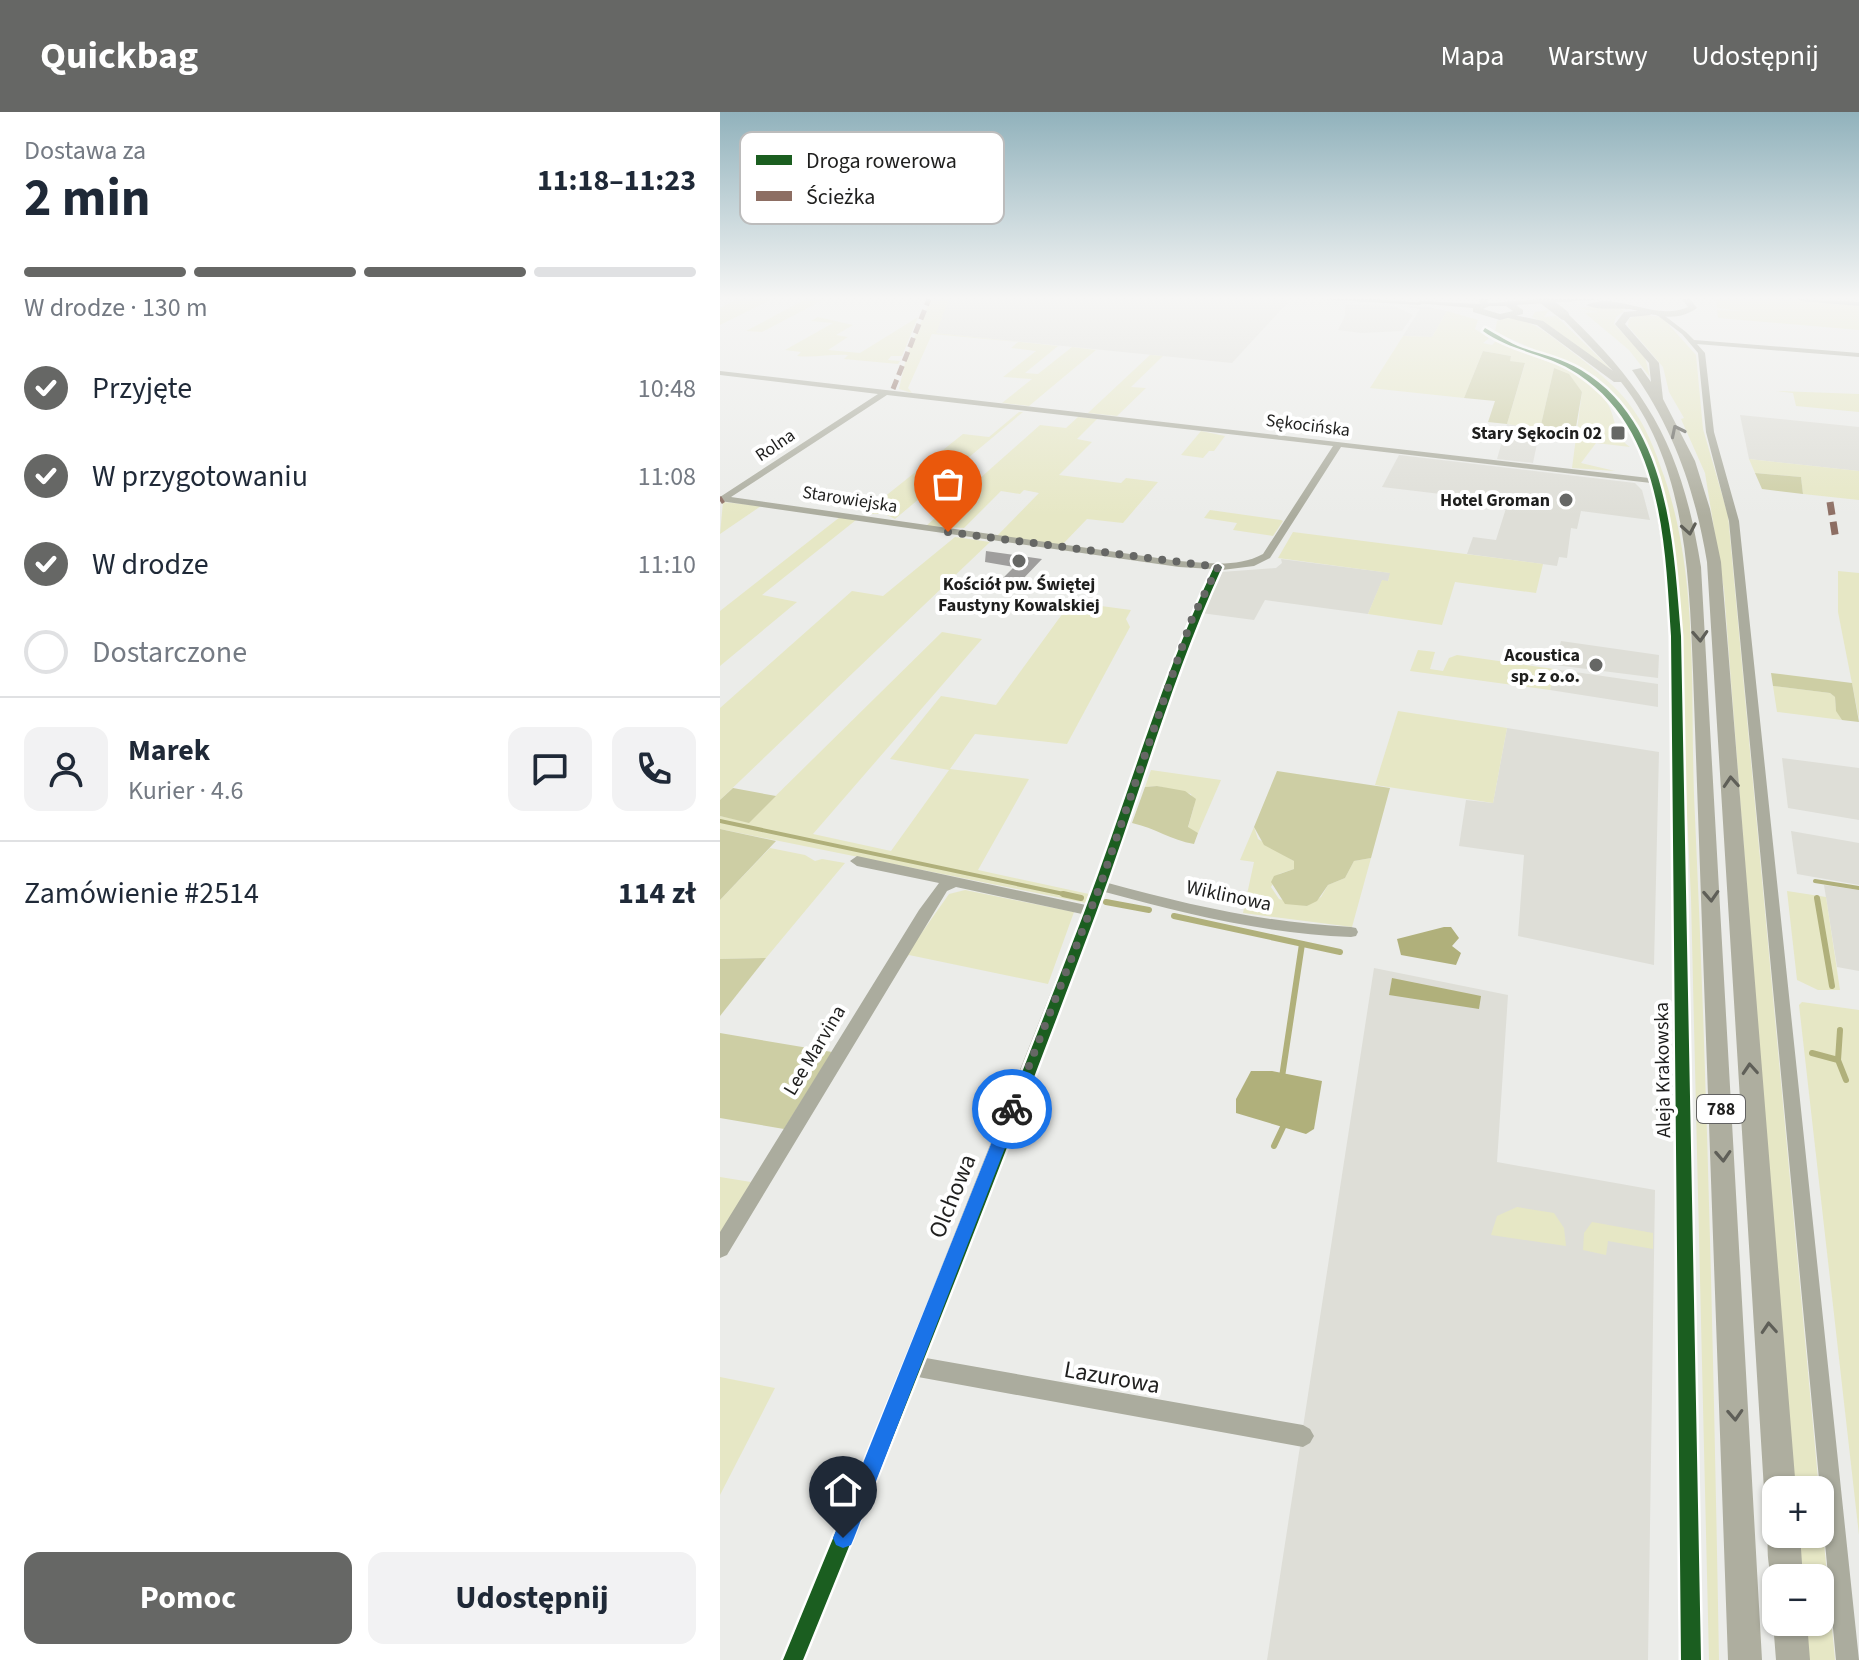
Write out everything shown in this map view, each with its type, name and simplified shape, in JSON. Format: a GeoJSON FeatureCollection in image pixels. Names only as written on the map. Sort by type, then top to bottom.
{"type":"FeatureCollection","features":[{"type":"Feature","properties":{"kind":"main road"},"geometry":{"type":"LineString","coordinates":[[1607,371],[1652,403]]}},
{"type":"Feature","properties":{"kind":"main road","name":"788"},"geometry":{"type":"LineString","coordinates":[[1623,371],[1676,428],[1692,466],[1708,525],[1716,575],[1779,1476]]}},
{"type":"Feature","properties":{"kind":"main road","name":"788"},"geometry":{"type":"LineString","coordinates":[[1633,371],[1652,403],[1681,491],[1698,611],[1745,1660]]}},
{"type":"Feature","properties":{"kind":"main road"},"geometry":{"type":"LineString","coordinates":[[1652,403],[1654,371]]}},
{"type":"Feature","properties":{"kind":"main road"},"geometry":{"type":"LineString","coordinates":[[1791,1636],[1793,1660]]}},
{"type":"Feature","properties":{"kind":"street","name":"Aleja Krakowska"},"geometry":{"type":"LineString","coordinates":[[1577,371],[1603,388],[1635,433],[1655,481],[1669,555],[1676,636],[1691,1660]]}},
{"type":"Feature","properties":{"kind":"street"},"geometry":{"type":"LineString","coordinates":[[1704,371],[1710,432],[1734,521],[1848,1660]]}},
{"type":"Feature","properties":{"kind":"street","name":"Sękocińska"},"geometry":{"type":"LineString","coordinates":[[720,373],[1655,481]]}},
{"type":"Feature","properties":{"kind":"street","name":"Rolna"},"geometry":{"type":"LineString","coordinates":[[723,499],[885,393]]}},
{"type":"Feature","properties":{"kind":"street","name":"Starowiejska"},"geometry":{"type":"LineString","coordinates":[[723,499],[806,508],[1073,551],[1218,567],[1254,563],[1267,556],[1339,444]]}},
{"type":"Feature","properties":{"kind":"street","name":"Olchowa"},"geometry":{"type":"LineString","coordinates":[[793,1660],[913,1366],[1091,911],[1191,621],[1218,567]]}},
{"type":"Feature","properties":{"kind":"street"},"geometry":{"type":"LineString","coordinates":[[857,861],[1091,911]]}},
{"type":"Feature","properties":{"kind":"street","name":"Lee Marvina"},"geometry":{"type":"LineString","coordinates":[[720,1249],[924,914],[942,888],[954,882]]}},
{"type":"Feature","properties":{"kind":"street","name":"Wiklinowa"},"geometry":{"type":"LineString","coordinates":[[1100,886],[1261,923],[1309,931],[1351,932]]}},
{"type":"Feature","properties":{"kind":"street","name":"Lazurowa"},"geometry":{"type":"LineString","coordinates":[[913,1366],[1303,1436]]}},
{"type":"Feature","properties":{"kind":"shaded area"},"geometry":{"type":"Polygon","coordinates":[[[903,371],[915,371],[908,388],[912,393],[899,389],[903,371]]]}},
{"type":"Feature","properties":{"kind":"shaded area"},"geometry":{"type":"Polygon","coordinates":[[[1010,371],[1038,374],[1041,371],[1071,371],[1029,406],[1002,403],[1032,379],[1003,377],[1010,371]]]}},
{"type":"Feature","properties":{"kind":"shaded area"},"geometry":{"type":"Polygon","coordinates":[[[1133,371],[1147,371],[1131,387],[1146,388],[1117,416],[1088,413],[1133,371]]]}},
{"type":"Feature","properties":{"kind":"shaded area"},"geometry":{"type":"Polygon","coordinates":[[[1381,371],[1475,371],[1464,398],[1370,388],[1381,371]]]}},
{"type":"Feature","properties":{"kind":"shaded area"},"geometry":{"type":"Polygon","coordinates":[[[1475,371],[1523,371],[1507,424],[1488,422],[1495,401],[1464,398],[1475,371]]]}},
{"type":"Feature","properties":{"kind":"shaded area"},"geometry":{"type":"Polygon","coordinates":[[[1523,371],[1553,371],[1540,429],[1507,424],[1523,371]]]}},
{"type":"Feature","properties":{"kind":"shaded area"},"geometry":{"type":"Polygon","coordinates":[[[1553,371],[1569,374],[1582,392],[1576,427],[1540,429],[1553,371]]]}},
{"type":"Feature","properties":{"kind":"shaded area"},"geometry":{"type":"Polygon","coordinates":[[[1558,371],[1571,371],[1583,379],[1609,406],[1620,437],[1630,447],[1596,443],[1581,463],[1615,471],[1572,468],[1582,392],[1558,371]]]}},
{"type":"Feature","properties":{"kind":"shaded area"},"geometry":{"type":"Polygon","coordinates":[[[1584,371],[1596,371],[1617,390],[1647,434],[1664,476],[1684,559],[1691,645],[1707,1133],[1719,1660],[1709,1660],[1691,898],[1675,556],[1659,476],[1624,405],[1592,375],[1584,371]]]}},
{"type":"Feature","properties":{"kind":"shaded area"},"geometry":{"type":"Polygon","coordinates":[[[1664,371],[1698,371],[1703,429],[1728,515],[1818,1476],[1792,1476],[1724,590],[1705,473],[1681,419],[1684,418],[1669,392],[1664,371]]]}},
{"type":"Feature","properties":{"kind":"shaded area"},"geometry":{"type":"Polygon","coordinates":[[[1775,391],[1859,394],[1859,412],[1796,406],[1793,393],[1775,391]]]}},
{"type":"Feature","properties":{"kind":"shaded area"},"geometry":{"type":"Polygon","coordinates":[[[1023,412],[895,519],[885,514],[863,514],[963,434],[989,437],[1023,412]]]}},
{"type":"Feature","properties":{"kind":"shaded area"},"geometry":{"type":"Polygon","coordinates":[[[1740,415],[1859,427],[1859,471],[1749,459],[1740,415]]]}},
{"type":"Feature","properties":{"kind":"shaded area"},"geometry":{"type":"Polygon","coordinates":[[[1078,417],[1097,419],[1077,439],[1092,442],[1059,475],[1121,483],[1126,478],[1158,482],[1123,523],[1087,519],[1061,546],[996,537],[1039,493],[1024,490],[1020,494],[1001,491],[964,528],[926,526],[1040,425],[1066,428],[1078,417]]]}},
{"type":"Feature","properties":{"kind":"shaded area"},"geometry":{"type":"Polygon","coordinates":[[[1507,424],[1540,429],[1533,463],[1497,459],[1507,424]]]}},
{"type":"Feature","properties":{"kind":"shaded area"},"geometry":{"type":"Polygon","coordinates":[[[1201,431],[1225,436],[1214,451],[1209,451],[1203,458],[1181,455],[1201,431]]]}},
{"type":"Feature","properties":{"kind":"shaded area"},"geometry":{"type":"Polygon","coordinates":[[[1399,455],[1635,483],[1642,490],[1650,520],[1581,511],[1577,529],[1571,528],[1567,558],[1559,557],[1557,566],[1467,554],[1473,537],[1496,540],[1508,502],[1382,487],[1399,455]]]}},
{"type":"Feature","properties":{"kind":"shaded area"},"geometry":{"type":"Polygon","coordinates":[[[1749,459],[1859,471],[1859,500],[1803,494],[1801,477],[1755,473],[1749,459]]]}},
{"type":"Feature","properties":{"kind":"shaded area"},"geometry":{"type":"Polygon","coordinates":[[[1755,473],[1801,477],[1803,494],[1762,489],[1755,473]]]}},
{"type":"Feature","properties":{"kind":"shaded area"},"geometry":{"type":"Polygon","coordinates":[[[723,502],[761,506],[720,534],[723,502]]]}},
{"type":"Feature","properties":{"kind":"shaded area"},"geometry":{"type":"Polygon","coordinates":[[[1210,510],[1283,521],[1273,536],[1233,530],[1237,523],[1204,518],[1210,510]]]}},
{"type":"Feature","properties":{"kind":"shaded area"},"geometry":{"type":"Polygon","coordinates":[[[840,517],[856,520],[762,595],[797,602],[720,666],[720,611],[840,517]]]}},
{"type":"Feature","properties":{"kind":"shaded area"},"geometry":{"type":"Polygon","coordinates":[[[1293,532],[1543,564],[1536,593],[1455,582],[1442,625],[1368,614],[1382,580],[1388,581],[1390,573],[1278,558],[1293,532]]]}},
{"type":"Feature","properties":{"kind":"shaded area"},"geometry":{"type":"Polygon","coordinates":[[[955,537],[990,542],[720,800],[720,708],[852,591],[883,596],[955,537]]]}},
{"type":"Feature","properties":{"kind":"shaded area"},"geometry":{"type":"Polygon","coordinates":[[[1281,559],[1391,573],[1388,581],[1382,581],[1368,614],[1265,600],[1254,620],[1201,613],[1221,572],[1276,568],[1282,563],[1281,559]]]}},
{"type":"Feature","properties":{"kind":"shaded area"},"geometry":{"type":"Polygon","coordinates":[[[1838,571],[1859,573],[1859,719],[1838,612],[1838,571]]]}},
{"type":"Feature","properties":{"kind":"shaded area"},"geometry":{"type":"Polygon","coordinates":[[[1071,602],[1131,610],[1126,619],[1130,627],[1067,744],[975,734],[950,769],[1029,779],[978,870],[1089,894],[1086,903],[720,829],[720,816],[749,822],[942,632],[982,639],[813,834],[891,851],[949,770],[890,759],[941,696],[996,705],[1071,602]]]}},
{"type":"Feature","properties":{"kind":"shaded area"},"geometry":{"type":"Polygon","coordinates":[[[1561,641],[1659,655],[1658,678],[1555,665],[1561,641]]]}},
{"type":"Feature","properties":{"kind":"shaded area"},"geometry":{"type":"Polygon","coordinates":[[[1418,650],[1435,652],[1430,669],[1443,671],[1449,658],[1457,655],[1554,669],[1550,690],[1410,671],[1418,650]]]}},
{"type":"Feature","properties":{"kind":"shaded area"},"geometry":{"type":"Polygon","coordinates":[[[1554,669],[1658,684],[1658,707],[1550,690],[1554,669]]]}},
{"type":"Feature","properties":{"kind":"shaded area"},"geometry":{"type":"Polygon","coordinates":[[[1771,673],[1852,683],[1859,722],[1842,720],[1836,711],[1835,697],[1830,693],[1773,686],[1771,673]]]}},
{"type":"Feature","properties":{"kind":"shaded area"},"geometry":{"type":"Polygon","coordinates":[[[1773,686],[1830,693],[1835,697],[1836,710],[1842,720],[1777,712],[1773,686]]]}},
{"type":"Feature","properties":{"kind":"shaded area"},"geometry":{"type":"Polygon","coordinates":[[[1398,711],[1507,728],[1493,803],[1375,785],[1398,711]]]}},
{"type":"Feature","properties":{"kind":"shaded area"},"geometry":{"type":"Polygon","coordinates":[[[1507,728],[1659,752],[1654,965],[1518,936],[1524,855],[1459,846],[1466,800],[1493,803],[1507,728]]]}},
{"type":"Feature","properties":{"kind":"shaded area"},"geometry":{"type":"Polygon","coordinates":[[[1782,758],[1859,768],[1859,820],[1788,808],[1782,758]]]}},
{"type":"Feature","properties":{"kind":"shaded area"},"geometry":{"type":"Polygon","coordinates":[[[1151,770],[1221,780],[1198,833],[1188,828],[1194,806],[1191,794],[1157,786],[1145,787],[1151,770]]]}},
{"type":"Feature","properties":{"kind":"shaded area"},"geometry":{"type":"Polygon","coordinates":[[[1277,771],[1390,788],[1371,858],[1354,861],[1345,878],[1328,885],[1317,901],[1307,906],[1285,904],[1271,882],[1274,876],[1294,869],[1294,861],[1264,845],[1254,827],[1277,771]]]}},
{"type":"Feature","properties":{"kind":"shaded area"},"geometry":{"type":"Polygon","coordinates":[[[1145,787],[1185,791],[1196,799],[1188,827],[1198,833],[1194,844],[1132,823],[1145,787]]]}},
{"type":"Feature","properties":{"kind":"shaded area"},"geometry":{"type":"Polygon","coordinates":[[[733,788],[776,796],[749,823],[720,816],[720,800],[733,788]]]}},
{"type":"Feature","properties":{"kind":"shaded area"},"geometry":{"type":"Polygon","coordinates":[[[1254,827],[1258,839],[1294,861],[1294,869],[1279,874],[1271,887],[1279,899],[1307,906],[1321,897],[1328,885],[1345,878],[1354,861],[1371,858],[1352,927],[1243,913],[1254,862],[1240,860],[1254,827]]]}},
{"type":"Feature","properties":{"kind":"shaded area"},"geometry":{"type":"Polygon","coordinates":[[[720,829],[776,841],[720,900],[720,829]]]}},
{"type":"Feature","properties":{"kind":"shaded area"},"geometry":{"type":"Polygon","coordinates":[[[1791,831],[1859,843],[1859,885],[1797,874],[1791,831]]]}},
{"type":"Feature","properties":{"kind":"shaded area"},"geometry":{"type":"Polygon","coordinates":[[[770,848],[805,855],[815,861],[822,859],[845,863],[766,958],[720,959],[720,900],[770,848]]]}},
{"type":"Feature","properties":{"kind":"shaded area"},"geometry":{"type":"Polygon","coordinates":[[[1824,885],[1859,890],[1859,971],[1837,967],[1824,885]]]}},
{"type":"Feature","properties":{"kind":"shaded area"},"geometry":{"type":"Polygon","coordinates":[[[965,890],[1074,912],[1048,984],[909,955],[899,965],[949,894],[965,890]]]}},
{"type":"Feature","properties":{"kind":"shaded area"},"geometry":{"type":"Polygon","coordinates":[[[1787,891],[1826,897],[1840,990],[1818,990],[1797,980],[1787,891]]]}},
{"type":"Feature","properties":{"kind":"shaded area"},"geometry":{"type":"Polygon","coordinates":[[[1451,927],[1459,938],[1452,946],[1461,953],[1456,965],[1401,955],[1397,939],[1451,927]]]}},
{"type":"Feature","properties":{"kind":"shaded area"},"geometry":{"type":"Polygon","coordinates":[[[766,958],[720,1016],[720,959],[766,958]]]}},
{"type":"Feature","properties":{"kind":"shaded area"},"geometry":{"type":"Polygon","coordinates":[[[1374,968],[1508,995],[1497,1162],[1655,1190],[1648,1660],[1267,1660],[1374,968]]]}},
{"type":"Feature","properties":{"kind":"shaded area"},"geometry":{"type":"Polygon","coordinates":[[[1392,978],[1481,996],[1479,1009],[1389,995],[1392,978]]]}},
{"type":"Feature","properties":{"kind":"shaded area"},"geometry":{"type":"Polygon","coordinates":[[[1802,1002],[1859,1010],[1859,1535],[1799,1005],[1802,1002]]]}},
{"type":"Feature","properties":{"kind":"shaded area"},"geometry":{"type":"Polygon","coordinates":[[[720,1033],[832,1052],[784,1129],[720,1118],[720,1033]]]}},
{"type":"Feature","properties":{"kind":"shaded area"},"geometry":{"type":"Polygon","coordinates":[[[1251,1071],[1272,1071],[1322,1081],[1314,1129],[1306,1134],[1236,1113],[1236,1099],[1251,1071]]]}},
{"type":"Feature","properties":{"kind":"shaded area"},"geometry":{"type":"Polygon","coordinates":[[[720,1177],[751,1182],[720,1235],[720,1177]]]}},
{"type":"Feature","properties":{"kind":"shaded area"},"geometry":{"type":"Polygon","coordinates":[[[1517,1207],[1554,1213],[1564,1228],[1566,1246],[1491,1235],[1497,1216],[1517,1207]]]}},
{"type":"Feature","properties":{"kind":"shaded area"},"geometry":{"type":"Polygon","coordinates":[[[1592,1222],[1653,1233],[1653,1249],[1608,1241],[1606,1255],[1583,1250],[1584,1233],[1592,1222]]]}},
{"type":"Feature","properties":{"kind":"shaded area"},"geometry":{"type":"Polygon","coordinates":[[[720,1377],[775,1388],[720,1495],[720,1377]]]}},
{"type":"Feature","properties":{"kind":"shaded area"},"geometry":{"type":"Polygon","coordinates":[[[1797,1548],[1824,1548],[1826,1564],[1799,1564],[1797,1548]]]}},
{"type":"Feature","properties":{"kind":"shaded area"},"geometry":{"type":"Polygon","coordinates":[[[1805,1636],[1833,1636],[1835,1660],[1807,1660],[1805,1636]]]}},
{"type":"Feature","properties":{"kind":"building"},"geometry":{"type":"Polygon","coordinates":[[[986,551],[1042,559],[1021,581],[1003,578],[1014,567],[985,562],[986,551]]]}},
{"type":"Feature","properties":{"kind":"waterway"},"geometry":{"type":"LineString","coordinates":[[720,821],[1073,896]]}},
{"type":"Feature","properties":{"kind":"waterway"},"geometry":{"type":"LineString","coordinates":[[1815,881],[1859,888]]}},
{"type":"Feature","properties":{"kind":"waterway"},"geometry":{"type":"LineString","coordinates":[[1063,894],[1081,898]]}},
{"type":"Feature","properties":{"kind":"waterway"},"geometry":{"type":"LineString","coordinates":[[1817,898],[1832,986]]}},
{"type":"Feature","properties":{"kind":"waterway"},"geometry":{"type":"LineString","coordinates":[[1106,902],[1149,910]]}},
{"type":"Feature","properties":{"kind":"waterway"},"geometry":{"type":"LineString","coordinates":[[1174,916],[1340,952]]}},
{"type":"Feature","properties":{"kind":"waterway"},"geometry":{"type":"LineString","coordinates":[[1282,1077],[1302,944]]}},
{"type":"Feature","properties":{"kind":"waterway"},"geometry":{"type":"LineString","coordinates":[[1838,1060],[1840,1030]]}},
{"type":"Feature","properties":{"kind":"waterway"},"geometry":{"type":"LineString","coordinates":[[1812,1053],[1838,1060]]}},
{"type":"Feature","properties":{"kind":"waterway"},"geometry":{"type":"LineString","coordinates":[[1838,1060],[1846,1080]]}},
{"type":"Feature","properties":{"kind":"waterway"},"geometry":{"type":"LineString","coordinates":[[1274,1146],[1284,1125]]}},
{"type":"Feature","properties":{"kind":"marked path"},"geometry":{"type":"LineString","coordinates":[[893,389],[900,371]]}},
{"type":"Feature","properties":{"kind":"marked path"},"geometry":{"type":"LineString","coordinates":[[1830,502],[1836,540]]}},
{"type":"Feature","properties":{"kind":"cycle path"},"geometry":{"type":"LineString","coordinates":[[1578,371],[1609,395],[1630,423],[1646,455],[1658,490],[1670,564],[1676,636],[1691,1660]]}},
{"type":"Feature","properties":{"kind":"cycle path"},"geometry":{"type":"LineString","coordinates":[[793,1660],[1054,1007],[1106,870],[1181,651],[1218,567]]}},
{"type":"Feature","properties":{"kind":"way so far"},"geometry":{"type":"LineString","coordinates":[[948,532],[1158,562],[1218,567],[1191,621],[1100,886],[1012,1109]]}},
{"type":"Feature","properties":{"kind":"place","name":"Stary Sękocin 02"},"geometry":{"type":"Point","coordinates":[1618,433]}},
{"type":"Feature","properties":{"kind":"place","name":"Hotel Groman"},"geometry":{"type":"Point","coordinates":[1566,500]}},
{"type":"Feature","properties":{"kind":"place","name":"Kościół pw. Świętej Faustyny Kowalskiej"},"geometry":{"type":"Point","coordinates":[1019,561]}},
{"type":"Feature","properties":{"kind":"place","name":"Acoustica sp. z o.o."},"geometry":{"type":"Point","coordinates":[1596,665]}},
{"type":"Feature","properties":{"kind":"route"},"geometry":{"type":"LineString","coordinates":[[843,1538],[1012,1109]]}}]}
